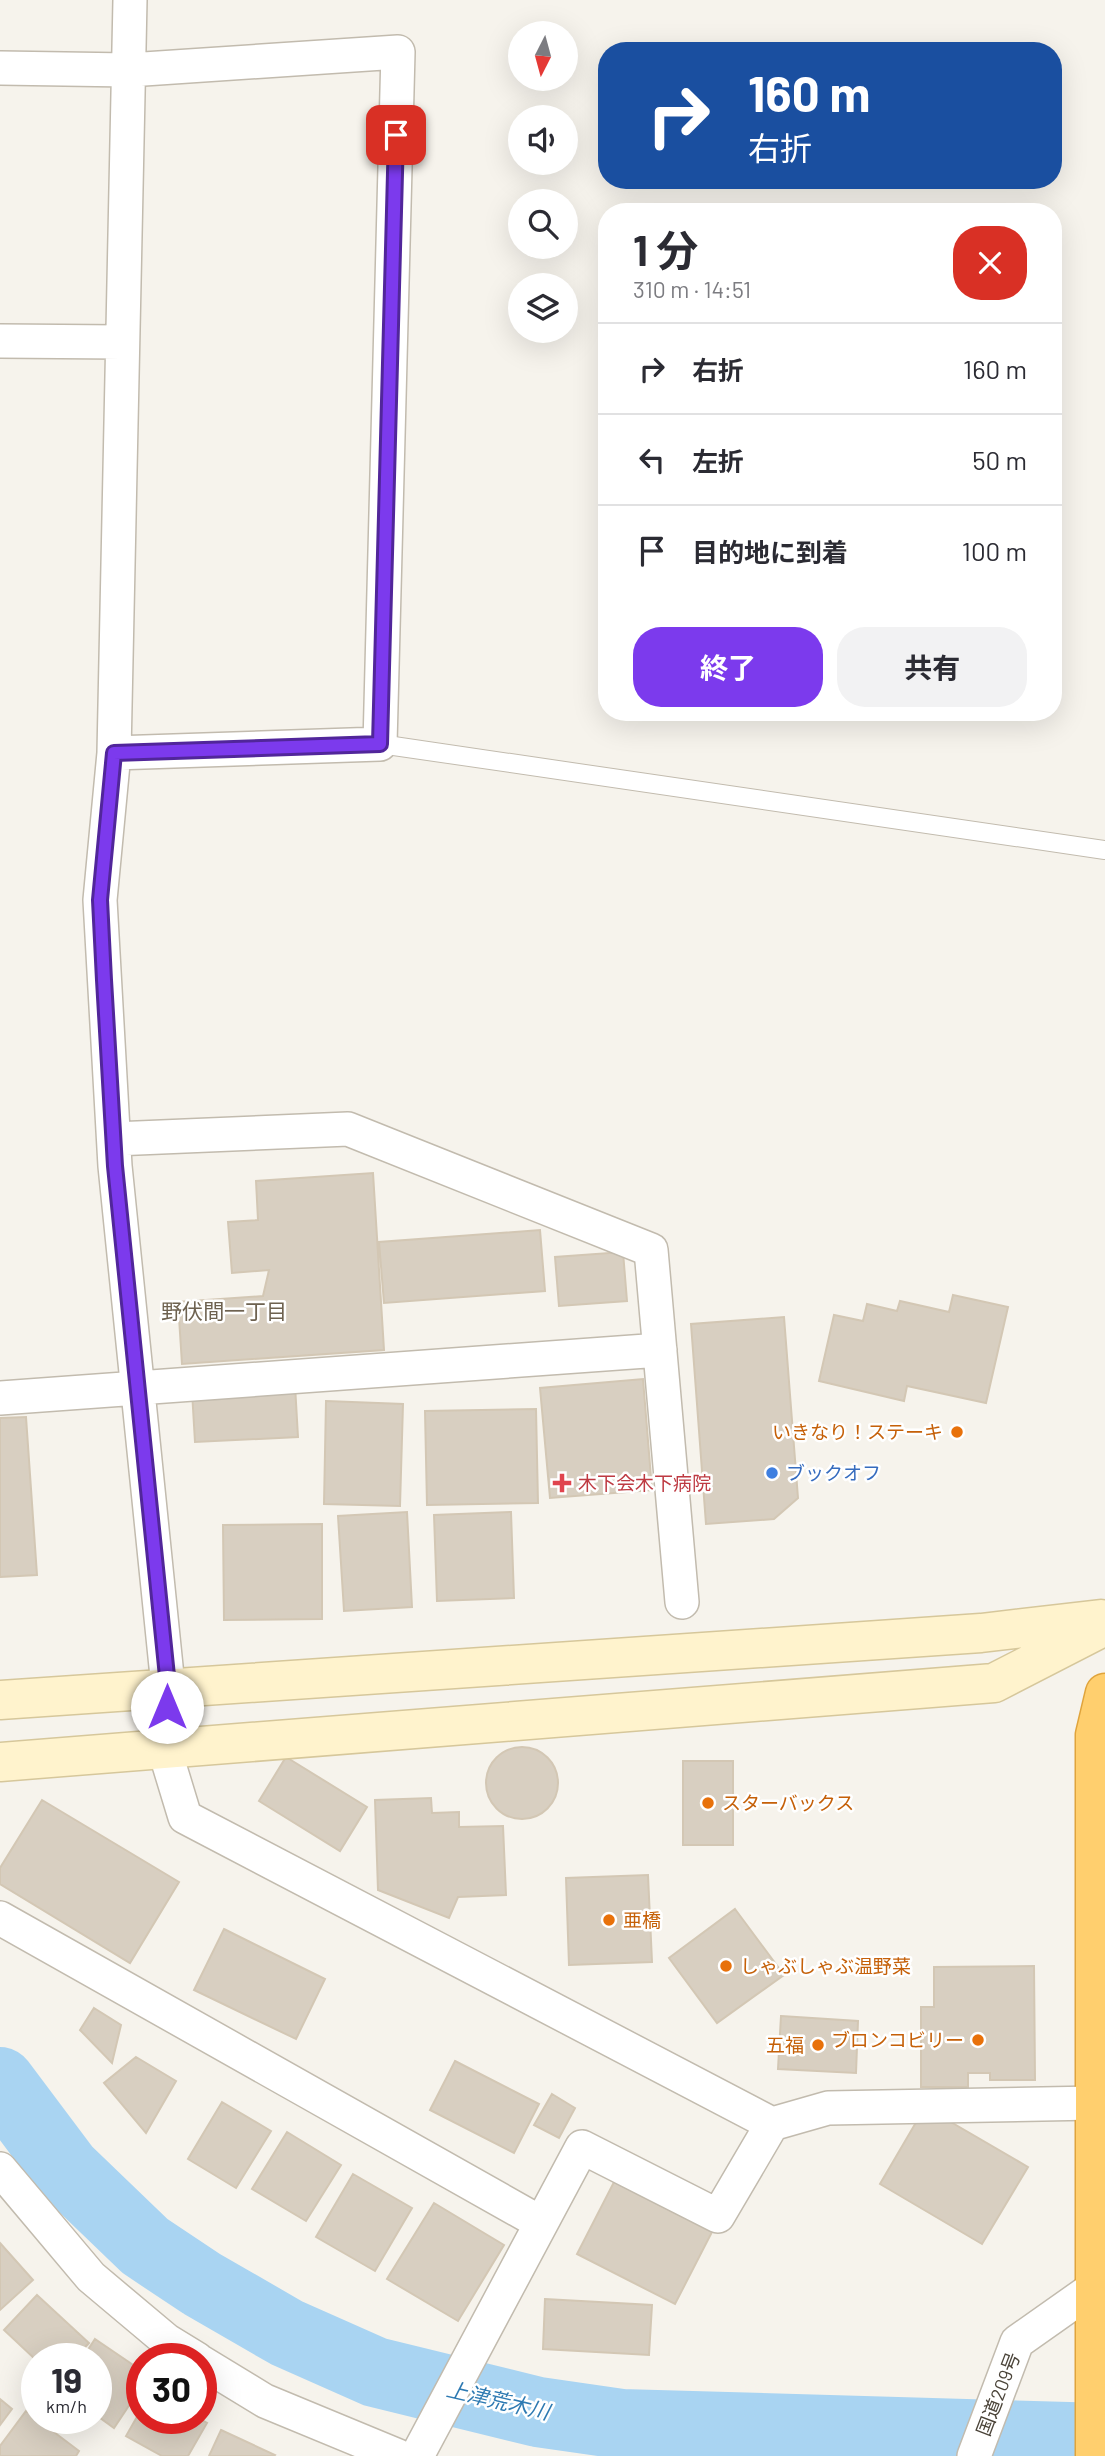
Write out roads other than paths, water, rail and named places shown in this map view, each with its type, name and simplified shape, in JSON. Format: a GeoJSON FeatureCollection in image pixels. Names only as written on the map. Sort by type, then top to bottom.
{"type":"FeatureCollection","features":[{"type":"Feature","properties":{"kind":"highway"},"geometry":{"type":"LineString","coordinates":[[1095,2456],[1095,1735],[1105,1693]]}},
{"type":"Feature","properties":{"kind":"street"},"geometry":{"type":"LineString","coordinates":[[130,0],[114,753],[100,900],[114,1139],[168,1686],[164,1748],[185,1817],[772,2124],[828,2108],[1095,2103]]}},
{"type":"Feature","properties":{"kind":"street"},"geometry":{"type":"LineString","coordinates":[[0,68],[129,70],[398,51],[380,744],[114,753]]}},
{"type":"Feature","properties":{"kind":"street"},"geometry":{"type":"LineString","coordinates":[[0,341],[121,342]]}},
{"type":"Feature","properties":{"kind":"street"},"geometry":{"type":"LineString","coordinates":[[114,1139],[348,1129],[652,1250],[682,1602]]}},
{"type":"Feature","properties":{"kind":"street"},"geometry":{"type":"LineString","coordinates":[[0,1398],[660,1350]]}},
{"type":"Feature","properties":{"kind":"street"},"geometry":{"type":"LineString","coordinates":[[0,1700],[168,1686],[981,1633],[1105,1618]]}},
{"type":"Feature","properties":{"kind":"street"},"geometry":{"type":"LineString","coordinates":[[0,1762],[995,1683],[1105,1626]]}},
{"type":"Feature","properties":{"kind":"street"},"geometry":{"type":"LineString","coordinates":[[0,1918],[541,2223]]}},
{"type":"Feature","properties":{"kind":"street"},"geometry":{"type":"LineString","coordinates":[[417,2456],[582,2147],[718,2216],[772,2124]]}},
{"type":"Feature","properties":{"kind":"street"},"geometry":{"type":"LineString","coordinates":[[0,2169],[91,2277],[171,2343]]}},
{"type":"Feature","properties":{"kind":"street","name":"国道209号"},"geometry":{"type":"LineString","coordinates":[[974,2456],[1017,2342],[1095,2287]]}},
{"type":"Feature","properties":{"kind":"street"},"geometry":{"type":"LineString","coordinates":[[217,2371],[265,2401],[398,2456]]}},
{"type":"Feature","properties":{"kind":"lane"},"geometry":{"type":"LineString","coordinates":[[380,744],[1105,850]]}},
{"type":"Feature","properties":{"kind":"waterway","name":"上津荒木川"},"geometry":{"type":"LineString","coordinates":[[0,2082],[66,2170],[145,2246],[202,2284],[287,2333],[375,2372],[538,2412],[621,2424],[1105,2438]]}},
{"type":"Feature","properties":{"kind":"place","name":"いきなり！ステーキ"},"geometry":{"type":"Point","coordinates":[957,1432]}},
{"type":"Feature","properties":{"kind":"place","name":"ブックオフ"},"geometry":{"type":"Point","coordinates":[772,1473]}},
{"type":"Feature","properties":{"kind":"place","name":"木下会木下病院"},"geometry":{"type":"Point","coordinates":[562,1483]}},
{"type":"Feature","properties":{"kind":"place","name":"スターバックス"},"geometry":{"type":"Point","coordinates":[708,1803]}},
{"type":"Feature","properties":{"kind":"place","name":"亜橋"},"geometry":{"type":"Point","coordinates":[609,1920]}},
{"type":"Feature","properties":{"kind":"place","name":"しゃぶしゃぶ温野菜"},"geometry":{"type":"Point","coordinates":[726,1966]}},
{"type":"Feature","properties":{"kind":"place","name":"ブロンコビリー"},"geometry":{"type":"Point","coordinates":[978,2040]}},
{"type":"Feature","properties":{"kind":"place","name":"五福"},"geometry":{"type":"Point","coordinates":[818,2045]}},
{"type":"Feature","properties":{"kind":"district","name":"野伏間一丁目"},"geometry":{"type":"Point","coordinates":[224,1312]}}]}
